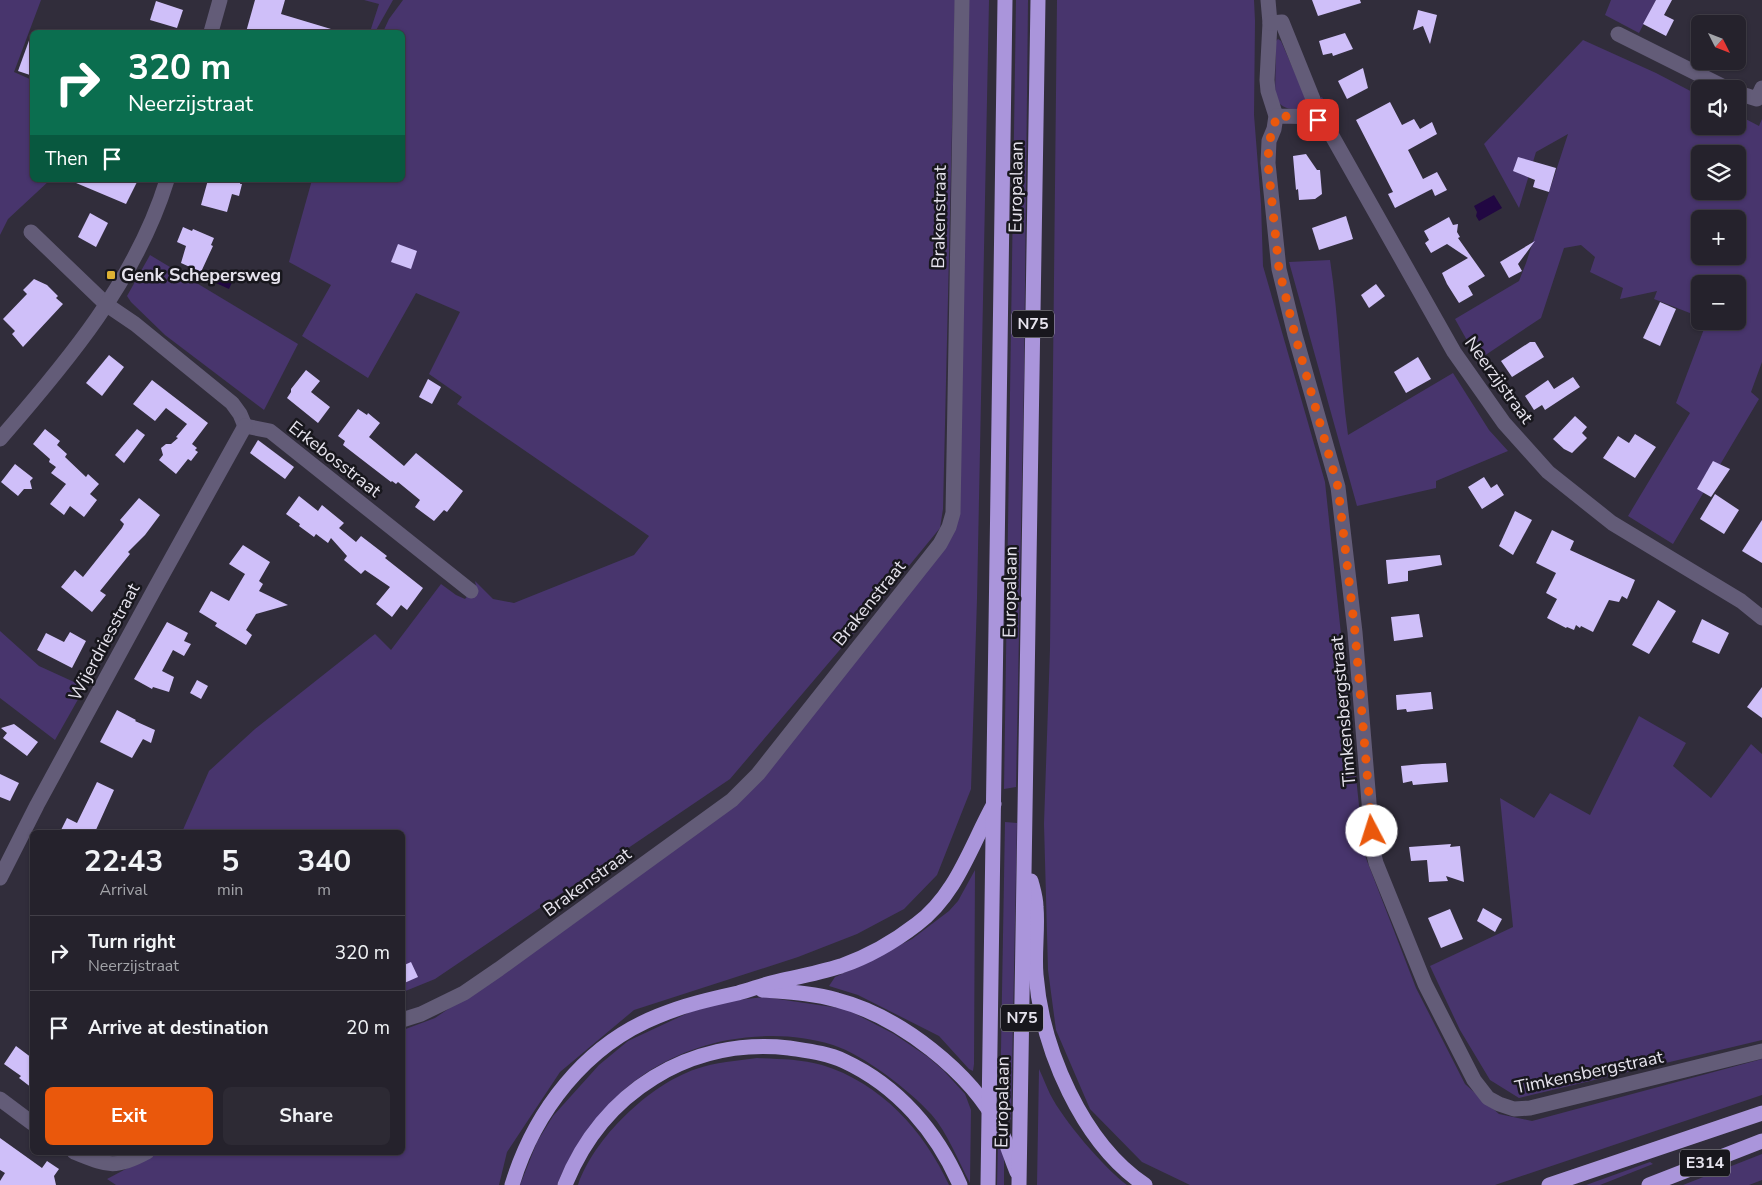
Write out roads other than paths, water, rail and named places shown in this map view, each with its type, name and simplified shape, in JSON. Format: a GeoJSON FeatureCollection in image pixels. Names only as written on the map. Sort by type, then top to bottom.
{"type":"FeatureCollection","features":[{"type":"Feature","properties":{"kind":"highway","name":"Europalaan"},"geometry":{"type":"LineString","coordinates":[[988,1185],[995,803],[1005,0]]}},
{"type":"Feature","properties":{"kind":"highway","name":"Europalaan"},"geometry":{"type":"LineString","coordinates":[[1019,1182],[1026,857],[1038,0]]}},
{"type":"Feature","properties":{"kind":"highway"},"geometry":{"type":"LineString","coordinates":[[512,1185],[528,1141],[546,1109],[569,1080],[597,1053],[624,1033],[657,1016],[688,1005],[843,965],[884,945],[918,923],[936,906],[954,884],[979,831],[995,803]]}},
{"type":"Feature","properties":{"kind":"highway"},"geometry":{"type":"LineString","coordinates":[[1026,857],[1036,906],[1036,974],[1046,1029],[1054,1055],[1075,1101],[1091,1130],[1110,1154],[1145,1185]]}},
{"type":"Feature","properties":{"kind":"highway"},"geometry":{"type":"LineString","coordinates":[[751,990],[812,994],[837,1000],[874,1014],[921,1041],[959,1074],[989,1111],[1000,1130],[1019,1182]]}},
{"type":"Feature","properties":{"kind":"highway"},"geometry":{"type":"LineString","coordinates":[[565,1185],[579,1155],[606,1118],[632,1092],[656,1075],[690,1060],[730,1048],[769,1046],[827,1055],[844,1061],[874,1078],[907,1104],[923,1123],[950,1160],[960,1185]]}},
{"type":"Feature","properties":{"kind":"highway"},"geometry":{"type":"LineString","coordinates":[[1548,1185],[1762,1113]]}},
{"type":"Feature","properties":{"kind":"highway","name":"E314"},"geometry":{"type":"LineString","coordinates":[[1649,1185],[1762,1141]]}},
{"type":"Feature","properties":{"kind":"street"},"geometry":{"type":"LineString","coordinates":[[212,30],[220,0]]}},
{"type":"Feature","properties":{"kind":"street","name":"Brakenstraat"},"geometry":{"type":"LineString","coordinates":[[405,1019],[421,1014],[464,993],[732,800],[758,774],[940,544],[950,527],[953,513],[962,0]]}},
{"type":"Feature","properties":{"kind":"street"},"geometry":{"type":"LineString","coordinates":[[1268,0],[1270,23],[1267,80],[1268,91],[1276,116]]}},
{"type":"Feature","properties":{"kind":"street"},"geometry":{"type":"LineString","coordinates":[[1270,23],[1282,22],[1313,99]]}},
{"type":"Feature","properties":{"kind":"street"},"geometry":{"type":"LineString","coordinates":[[1618,34],[1710,80]]}},
{"type":"Feature","properties":{"kind":"street"},"geometry":{"type":"LineString","coordinates":[[1746,96],[1757,99],[1762,88]]}},
{"type":"Feature","properties":{"kind":"street","name":"Neerzijstraat"},"geometry":{"type":"LineString","coordinates":[[1276,116],[1307,117],[1318,120],[1327,128],[1454,352],[1504,423],[1548,472],[1612,523],[1741,602],[1762,618]]}},
{"type":"Feature","properties":{"kind":"street","name":"Timkensbergstraat"},"geometry":{"type":"LineString","coordinates":[[1276,116],[1274,129],[1269,141],[1268,164],[1279,269],[1295,335],[1338,487],[1355,632],[1373,851],[1376,863],[1425,984],[1474,1080],[1488,1098],[1499,1104],[1514,1109],[1530,1108],[1762,1051]]}},
{"type":"Feature","properties":{"kind":"street"},"geometry":{"type":"LineString","coordinates":[[0,439],[51,380],[107,305],[137,251],[166,182]]}},
{"type":"Feature","properties":{"kind":"street"},"geometry":{"type":"LineString","coordinates":[[31,232],[107,305],[135,324],[232,403],[240,414],[245,426]]}},
{"type":"Feature","properties":{"kind":"street","name":"Erkebosstraat"},"geometry":{"type":"LineString","coordinates":[[245,426],[270,431],[471,592]]}},
{"type":"Feature","properties":{"kind":"street","name":"Wijerdriesstraat"},"geometry":{"type":"LineString","coordinates":[[0,878],[154,590],[245,426]]}},
{"type":"Feature","properties":{"kind":"street"},"geometry":{"type":"LineString","coordinates":[[0,1099],[30,1122]]}},
{"type":"Feature","properties":{"kind":"street"},"geometry":{"type":"LineString","coordinates":[[82,1155],[107,1165],[130,1161],[141,1155]]}},
{"type":"Feature","properties":{"kind":"place","name":"Genk Schepersweg"},"geometry":{"type":"Point","coordinates":[111,275]}}]}
